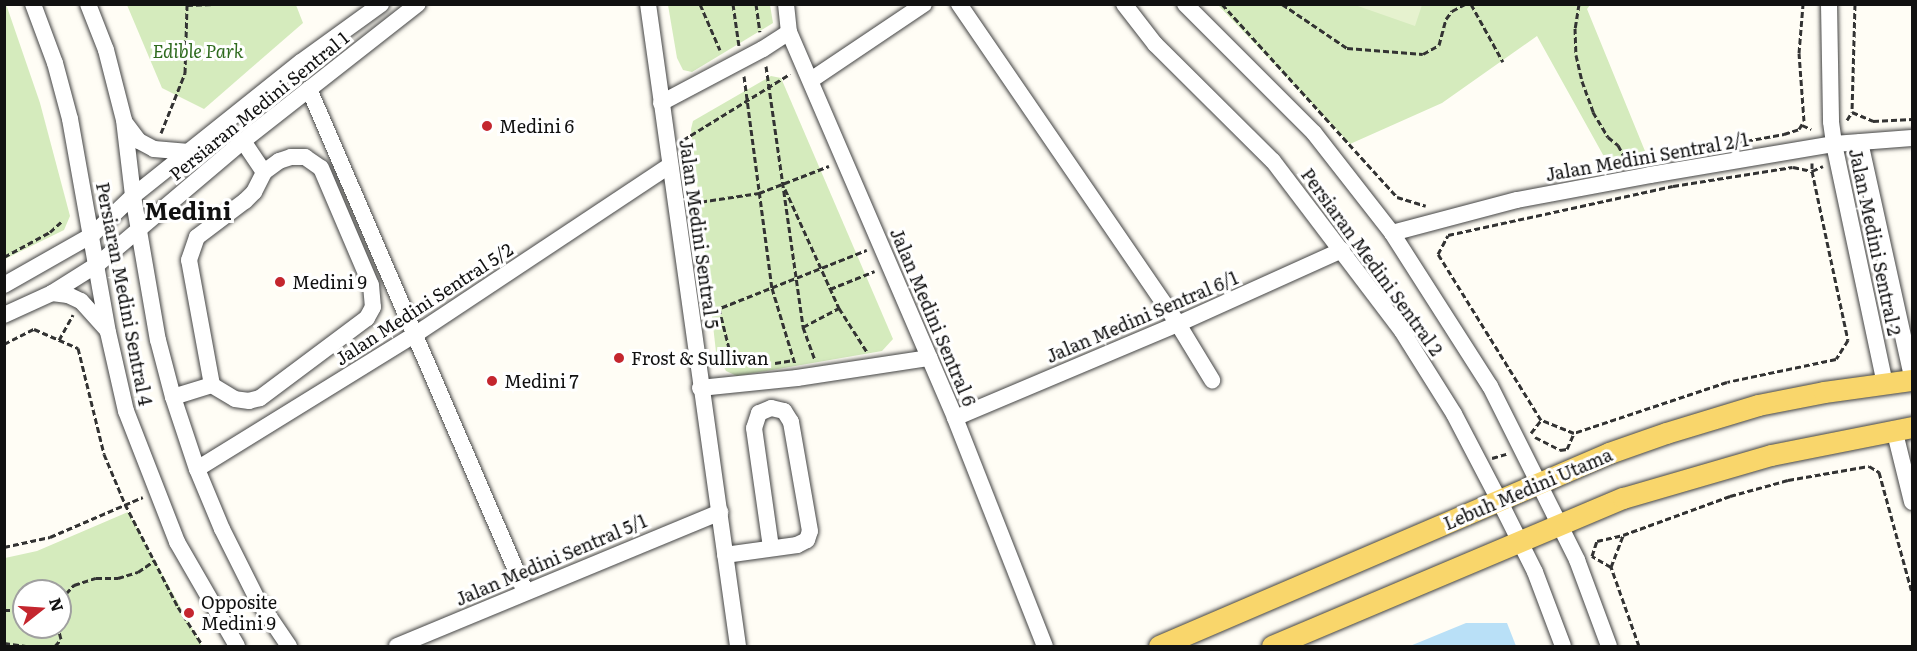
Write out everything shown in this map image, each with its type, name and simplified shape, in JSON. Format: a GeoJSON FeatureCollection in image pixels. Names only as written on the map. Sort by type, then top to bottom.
{"type":"FeatureCollection","features":[{"type":"Feature","properties":{"kind":"main road","name":"Lebuh Medini Utama"},"geometry":{"type":"LineString","coordinates":[[1159,646],[1540,485],[1609,453],[1758,405],[1912,378]]}},
{"type":"Feature","properties":{"kind":"main road"},"geometry":{"type":"LineString","coordinates":[[1272,646],[1623,498],[1772,454],[1903,428]]}},
{"type":"Feature","properties":{"kind":"street","name":"Persiaran Medini Sentral 4"},"geometry":{"type":"LineString","coordinates":[[33,4],[55,63],[70,119],[98,264],[108,333],[126,411],[177,542],[237,646]]}},
{"type":"Feature","properties":{"kind":"street","name":"Persiaran Medini Sentral 4"},"geometry":{"type":"LineString","coordinates":[[88,4],[105,50],[124,120],[158,340],[173,397],[197,469],[222,529],[257,599],[289,646]]}},
{"type":"Feature","properties":{"kind":"street","name":"Persiaran Medini Sentral 1"},"geometry":{"type":"LineString","coordinates":[[4,285],[92,235],[134,196],[301,62],[381,4]]}},
{"type":"Feature","properties":{"kind":"street","name":"Persiaran Medini Sentral 1"},"geometry":{"type":"LineString","coordinates":[[4,315],[52,293],[98,264],[139,226],[243,141],[418,4]]}},
{"type":"Feature","properties":{"kind":"street","name":"Jalan Medini Sentral 5"},"geometry":{"type":"LineString","coordinates":[[648,4],[700,388],[738,646]]}},
{"type":"Feature","properties":{"kind":"street","name":"Jalan Medini Sentral 6"},"geometry":{"type":"LineString","coordinates":[[786,4],[789,32],[888,266],[930,358],[1045,646]]}},
{"type":"Feature","properties":{"kind":"street"},"geometry":{"type":"LineString","coordinates":[[808,73],[924,4]]}},
{"type":"Feature","properties":{"kind":"street"},"geometry":{"type":"LineString","coordinates":[[959,4],[1178,324],[1212,380]]}},
{"type":"Feature","properties":{"kind":"street","name":"Persiaran Medini Sentral 2"},"geometry":{"type":"LineString","coordinates":[[1124,4],[1155,44],[1273,161],[1402,331],[1443,396],[1500,502],[1535,572],[1563,646]]}},
{"type":"Feature","properties":{"kind":"street","name":"Persiaran Medini Sentral 2"},"geometry":{"type":"LineString","coordinates":[[1185,4],[1314,133],[1392,233],[1490,386],[1577,560],[1609,646]]}},
{"type":"Feature","properties":{"kind":"street","name":"Jalan Medini Sentral 2"},"geometry":{"type":"LineString","coordinates":[[1829,4],[1831,122],[1834,144],[1885,384]]}},
{"type":"Feature","properties":{"kind":"street"},"geometry":{"type":"LineString","coordinates":[[661,103],[763,49],[789,32]]}},
{"type":"Feature","properties":{"kind":"street"},"geometry":{"type":"LineString","coordinates":[[309,89],[525,591]]}},
{"type":"Feature","properties":{"kind":"street"},"geometry":{"type":"LineString","coordinates":[[124,120],[139,141],[154,149],[189,152]]}},
{"type":"Feature","properties":{"kind":"street","name":"Jalan Medini Sentral 2/1"},"geometry":{"type":"LineString","coordinates":[[1392,233],[1517,200],[1834,144],[1912,138]]}},
{"type":"Feature","properties":{"kind":"street"},"geometry":{"type":"LineString","coordinates":[[243,141],[264,171]]}},
{"type":"Feature","properties":{"kind":"street","name":"Jalan Medini Sentral 2"},"geometry":{"type":"LineString","coordinates":[[1860,142],[1912,378]]}},
{"type":"Feature","properties":{"kind":"street"},"geometry":{"type":"LineString","coordinates":[[291,157],[304,157],[321,168],[371,285],[373,308],[367,318],[260,398],[249,401],[235,399],[212,385],[189,260],[197,237],[245,201],[254,192],[264,171],[279,161],[291,157]]}},
{"type":"Feature","properties":{"kind":"street","name":"Jalan Medini Sentral 5/2"},"geometry":{"type":"LineString","coordinates":[[197,469],[416,334],[669,157]]}},
{"type":"Feature","properties":{"kind":"street","name":"Jalan Medini Sentral 6/1"},"geometry":{"type":"LineString","coordinates":[[955,418],[1178,324],[1342,250]]}},
{"type":"Feature","properties":{"kind":"street"},"geometry":{"type":"LineString","coordinates":[[52,293],[68,295],[81,301],[108,333]]}},
{"type":"Feature","properties":{"kind":"street"},"geometry":{"type":"LineString","coordinates":[[700,388],[797,378],[930,358]]}},
{"type":"Feature","properties":{"kind":"street"},"geometry":{"type":"LineString","coordinates":[[173,397],[212,385]]}},
{"type":"Feature","properties":{"kind":"street"},"geometry":{"type":"LineString","coordinates":[[725,555],[797,545],[807,540],[810,531],[791,422],[784,411],[771,408],[759,413],[754,428],[771,548]]}},
{"type":"Feature","properties":{"kind":"street"},"geometry":{"type":"LineString","coordinates":[[1903,428],[1912,502]]}},
{"type":"Feature","properties":{"kind":"street","name":"Jalan Medini Sentral 5/1"},"geometry":{"type":"LineString","coordinates":[[397,646],[720,512]]}},
{"type":"Feature","properties":{"kind":"path"},"geometry":{"type":"LineString","coordinates":[[154,149],[185,73],[187,5],[221,4]]}},
{"type":"Feature","properties":{"kind":"path"},"geometry":{"type":"LineString","coordinates":[[700,4],[720,50]]}},
{"type":"Feature","properties":{"kind":"path"},"geometry":{"type":"LineString","coordinates":[[733,4],[772,288],[794,360],[797,378]]}},
{"type":"Feature","properties":{"kind":"path"},"geometry":{"type":"LineString","coordinates":[[756,4],[803,327],[821,374]]}},
{"type":"Feature","properties":{"kind":"path"},"geometry":{"type":"LineString","coordinates":[[1222,4],[1397,197],[1426,206]]}},
{"type":"Feature","properties":{"kind":"path"},"geometry":{"type":"LineString","coordinates":[[1282,4],[1347,48],[1423,54],[1439,45],[1446,19],[1452,10],[1465,4]]}},
{"type":"Feature","properties":{"kind":"path"},"geometry":{"type":"LineString","coordinates":[[1471,4],[1503,62]]}},
{"type":"Feature","properties":{"kind":"path"},"geometry":{"type":"LineString","coordinates":[[1579,4],[1575,28],[1576,55],[1593,112],[1608,137],[1618,145],[1627,162],[1638,160]]}},
{"type":"Feature","properties":{"kind":"path"},"geometry":{"type":"LineString","coordinates":[[1728,144],[1784,134],[1799,129],[1802,125],[1804,121],[1799,53],[1803,4]]}},
{"type":"Feature","properties":{"kind":"path"},"geometry":{"type":"LineString","coordinates":[[1855,4],[1852,112],[1873,121],[1912,118]]}},
{"type":"Feature","properties":{"kind":"path"},"geometry":{"type":"LineString","coordinates":[[669,157],[769,86],[808,73]]}},
{"type":"Feature","properties":{"kind":"path"},"geometry":{"type":"LineString","coordinates":[[1802,125],[1811,129]]}},
{"type":"Feature","properties":{"kind":"path"},"geometry":{"type":"LineString","coordinates":[[675,206],[759,193],[844,159]]}},
{"type":"Feature","properties":{"kind":"path"},"geometry":{"type":"LineString","coordinates":[[1812,171],[1848,340],[1836,359],[1727,382],[1575,433],[1541,420],[1438,254],[1448,235],[1673,186],[1793,166],[1812,171],[1820,166]]}},
{"type":"Feature","properties":{"kind":"path"},"geometry":{"type":"LineString","coordinates":[[783,185],[839,308],[876,366]]}},
{"type":"Feature","properties":{"kind":"path"},"geometry":{"type":"LineString","coordinates":[[4,257],[50,232],[61,222]]}},
{"type":"Feature","properties":{"kind":"path"},"geometry":{"type":"LineString","coordinates":[[691,319],[880,245]]}},
{"type":"Feature","properties":{"kind":"path"},"geometry":{"type":"LineString","coordinates":[[830,289],[888,266]]}},
{"type":"Feature","properties":{"kind":"path"},"geometry":{"type":"LineString","coordinates":[[59,340],[81,301]]}},
{"type":"Feature","properties":{"kind":"path"},"geometry":{"type":"LineString","coordinates":[[719,308],[734,368]]}},
{"type":"Feature","properties":{"kind":"path"},"geometry":{"type":"LineString","coordinates":[[803,327],[839,308]]}},
{"type":"Feature","properties":{"kind":"path"},"geometry":{"type":"LineString","coordinates":[[4,344],[33,329],[78,348],[104,454],[125,504],[178,607],[203,646]]}},
{"type":"Feature","properties":{"kind":"path"},"geometry":{"type":"LineString","coordinates":[[768,363],[794,360]]}},
{"type":"Feature","properties":{"kind":"path"},"geometry":{"type":"LineString","coordinates":[[1541,420],[1530,433],[1542,443],[1560,450],[1567,449],[1575,433]]}},
{"type":"Feature","properties":{"kind":"path"},"geometry":{"type":"LineString","coordinates":[[1488,460],[1508,453]]}},
{"type":"Feature","properties":{"kind":"path"},"geometry":{"type":"LineString","coordinates":[[1611,567],[1592,556],[1597,541],[1623,535],[1730,496],[1788,480],[1869,465],[1883,478],[1912,592]]}},
{"type":"Feature","properties":{"kind":"path"},"geometry":{"type":"LineString","coordinates":[[4,547],[50,537],[156,491]]}},
{"type":"Feature","properties":{"kind":"path"},"geometry":{"type":"LineString","coordinates":[[1623,535],[1611,567],[1639,646]]}},
{"type":"Feature","properties":{"kind":"path"},"geometry":{"type":"LineString","coordinates":[[72,587],[96,578],[118,578],[138,572],[155,560]]}},
{"type":"Feature","properties":{"kind":"path"},"geometry":{"type":"LineString","coordinates":[[4,643],[26,646]]}},
{"type":"Feature","properties":{"kind":"green space"},"geometry":{"type":"Polygon","coordinates":[[[6,4],[40,103],[70,216],[64,230],[5,259],[6,4]]]}},
{"type":"Feature","properties":{"kind":"green space","name":"Edible Park"},"geometry":{"type":"Polygon","coordinates":[[[127,5],[296,5],[303,23],[204,109],[162,88],[127,5]]]}},
{"type":"Feature","properties":{"kind":"green space"},"geometry":{"type":"Polygon","coordinates":[[[668,5],[770,5],[773,23],[692,72],[683,70],[677,58],[668,5]]]}},
{"type":"Feature","properties":{"kind":"green space"},"geometry":{"type":"Polygon","coordinates":[[[1218,5],[1590,5],[1587,9],[1647,156],[1607,162],[1537,36],[1442,103],[1350,144],[1218,5]]]}},
{"type":"Feature","properties":{"kind":"green space"},"geometry":{"type":"Polygon","coordinates":[[[1355,5],[1422,5],[1415,26],[1355,5]]]}},
{"type":"Feature","properties":{"kind":"green space"},"geometry":{"type":"Polygon","coordinates":[[[771,76],[781,78],[893,339],[882,351],[737,376],[726,371],[716,352],[691,129],[693,121],[771,76]]]}},
{"type":"Feature","properties":{"kind":"green space"},"geometry":{"type":"Polygon","coordinates":[[[128,512],[202,646],[5,646],[5,558],[37,551],[128,512]]]}},
{"type":"Feature","properties":{"kind":"water"},"geometry":{"type":"Polygon","coordinates":[[[1466,623],[1507,623],[1516,646],[1410,646],[1466,623]]]}},
{"type":"Feature","properties":{"kind":"place","name":"Medini 6"},"geometry":{"type":"Point","coordinates":[487,126]}},
{"type":"Feature","properties":{"kind":"place","name":"Medini 9"},"geometry":{"type":"Point","coordinates":[280,282]}},
{"type":"Feature","properties":{"kind":"place","name":"Frost & Sullivan"},"geometry":{"type":"Point","coordinates":[619,358]}},
{"type":"Feature","properties":{"kind":"place","name":"Medini 7"},"geometry":{"type":"Point","coordinates":[492,381]}},
{"type":"Feature","properties":{"kind":"place","name":"Opposite Medini 9"},"geometry":{"type":"Point","coordinates":[189,613]}},
{"type":"Feature","properties":{"kind":"district","name":"Medini"},"geometry":{"type":"Point","coordinates":[188,210]}}]}
